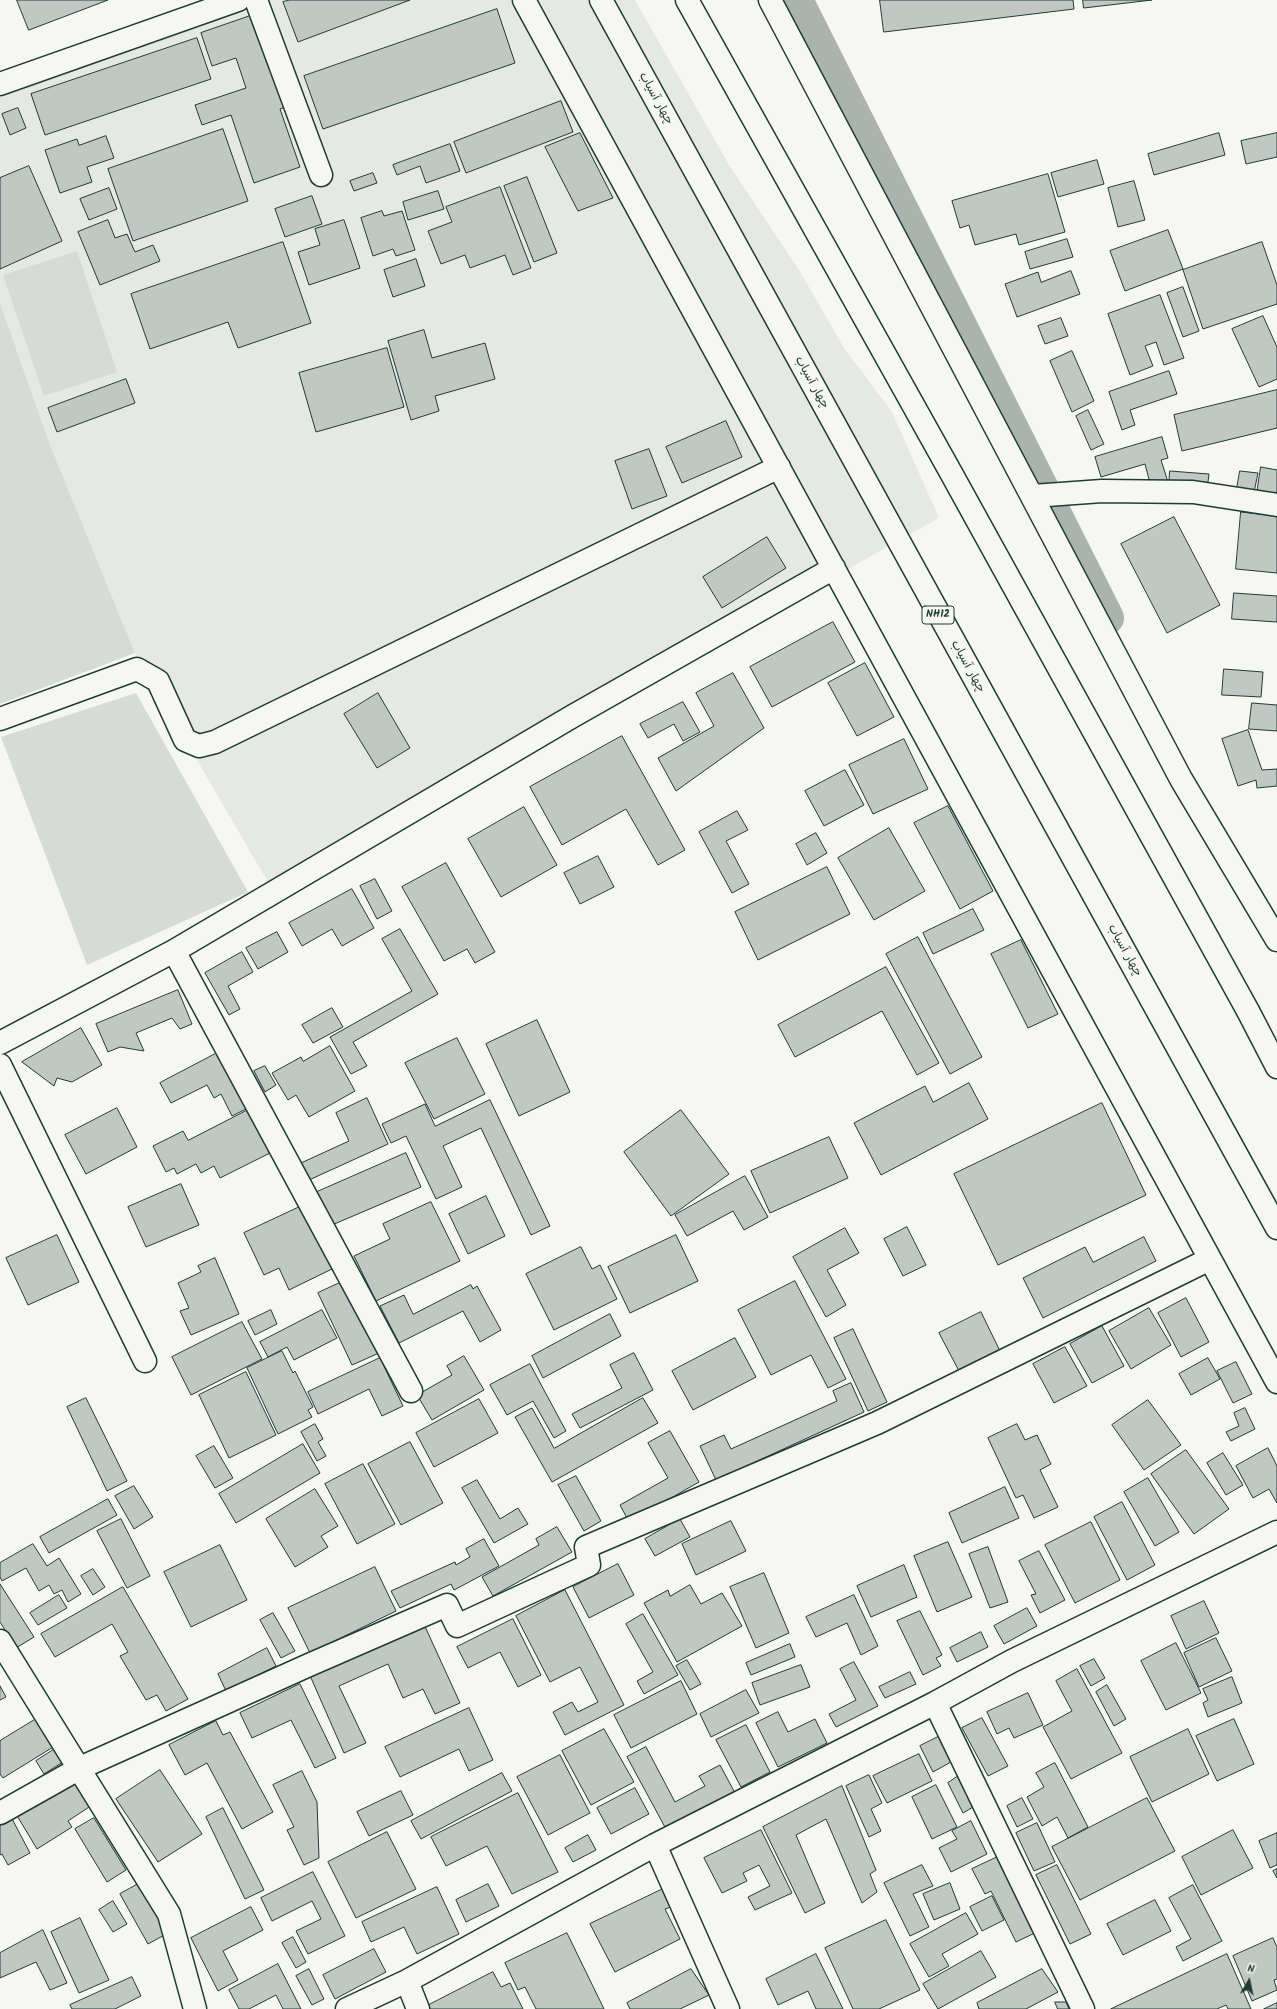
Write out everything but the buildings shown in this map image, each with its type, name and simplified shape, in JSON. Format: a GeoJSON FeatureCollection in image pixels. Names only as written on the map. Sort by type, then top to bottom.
{"type":"FeatureCollection","features":[{"type":"Feature","properties":{"kind":"main road"},"geometry":{"type":"LineString","coordinates":[[256,0],[321,175]]}},
{"type":"Feature","properties":{"kind":"main road"},"geometry":{"type":"LineString","coordinates":[[524,0],[1277,1382]]}},
{"type":"Feature","properties":{"kind":"main road","name":"چهار آسیاب"},"geometry":{"type":"LineString","coordinates":[[601,0],[1277,1228]]}},
{"type":"Feature","properties":{"kind":"main road"},"geometry":{"type":"LineString","coordinates":[[687,0],[950,471],[1248,1011],[1277,1067]]}},
{"type":"Feature","properties":{"kind":"main road"},"geometry":{"type":"LineString","coordinates":[[770,0],[1181,779],[1277,940]]}},
{"type":"Feature","properties":{"kind":"main road"},"geometry":{"type":"LineString","coordinates":[[0,84],[230,2]]}},
{"type":"Feature","properties":{"kind":"main road"},"geometry":{"type":"LineString","coordinates":[[0,720],[137,669],[158,681],[185,740],[199,746],[215,742],[779,467]]}},
{"type":"Feature","properties":{"kind":"main road"},"geometry":{"type":"LineString","coordinates":[[1033,496],[1102,491],[1193,492],[1277,505]]}},
{"type":"Feature","properties":{"kind":"main road"},"geometry":{"type":"LineString","coordinates":[[0,1043],[174,951],[573,716],[834,568]]}},
{"type":"Feature","properties":{"kind":"main road"},"geometry":{"type":"LineString","coordinates":[[174,951],[411,1391]]}},
{"type":"Feature","properties":{"kind":"main road"},"geometry":{"type":"LineString","coordinates":[[0,1065],[145,1361]]}},
{"type":"Feature","properties":{"kind":"main road"},"geometry":{"type":"LineString","coordinates":[[0,1813],[80,1768],[301,1668],[447,1605],[457,1626],[589,1565],[586,1547],[877,1423],[1210,1259]]}},
{"type":"Feature","properties":{"kind":"main road"},"geometry":{"type":"LineString","coordinates":[[347,2009],[407,1981],[655,1845],[935,1703],[1012,1661],[1277,1532]]}},
{"type":"Feature","properties":{"kind":"main road"},"geometry":{"type":"LineString","coordinates":[[0,1641],[169,1914],[195,2009]]}},
{"type":"Feature","properties":{"kind":"main road"},"geometry":{"type":"LineString","coordinates":[[935,1703],[1083,2009]]}},
{"type":"Feature","properties":{"kind":"main road"},"geometry":{"type":"LineString","coordinates":[[655,1845],[728,2009]]}},
{"type":"Feature","properties":{"kind":"main road"},"geometry":{"type":"LineString","coordinates":[[407,1981],[418,2009]]}},
{"type":"Feature","properties":{"kind":"shaded area"},"geometry":{"type":"Polygon","coordinates":[[[259,0],[635,0],[729,165],[799,270],[844,348],[892,412],[939,518],[273,891],[135,653],[50,445],[0,303],[0,92],[259,0]]]}},
{"type":"Feature","properties":{"kind":"shaded area"},"geometry":{"type":"Polygon","coordinates":[[[77,251],[117,372],[44,396],[3,275],[77,251]]]}},
{"type":"Feature","properties":{"kind":"shaded area"},"geometry":{"type":"Polygon","coordinates":[[[0,303],[50,445],[135,653],[0,704],[0,303]]]}},
{"type":"Feature","properties":{"kind":"shaded area"},"geometry":{"type":"Polygon","coordinates":[[[136,693],[248,892],[87,965],[1,737],[136,693]]]}},
{"type":"Feature","properties":{"kind":"waterway"},"geometry":{"type":"LineString","coordinates":[[796,0],[1107,618]]}}]}
